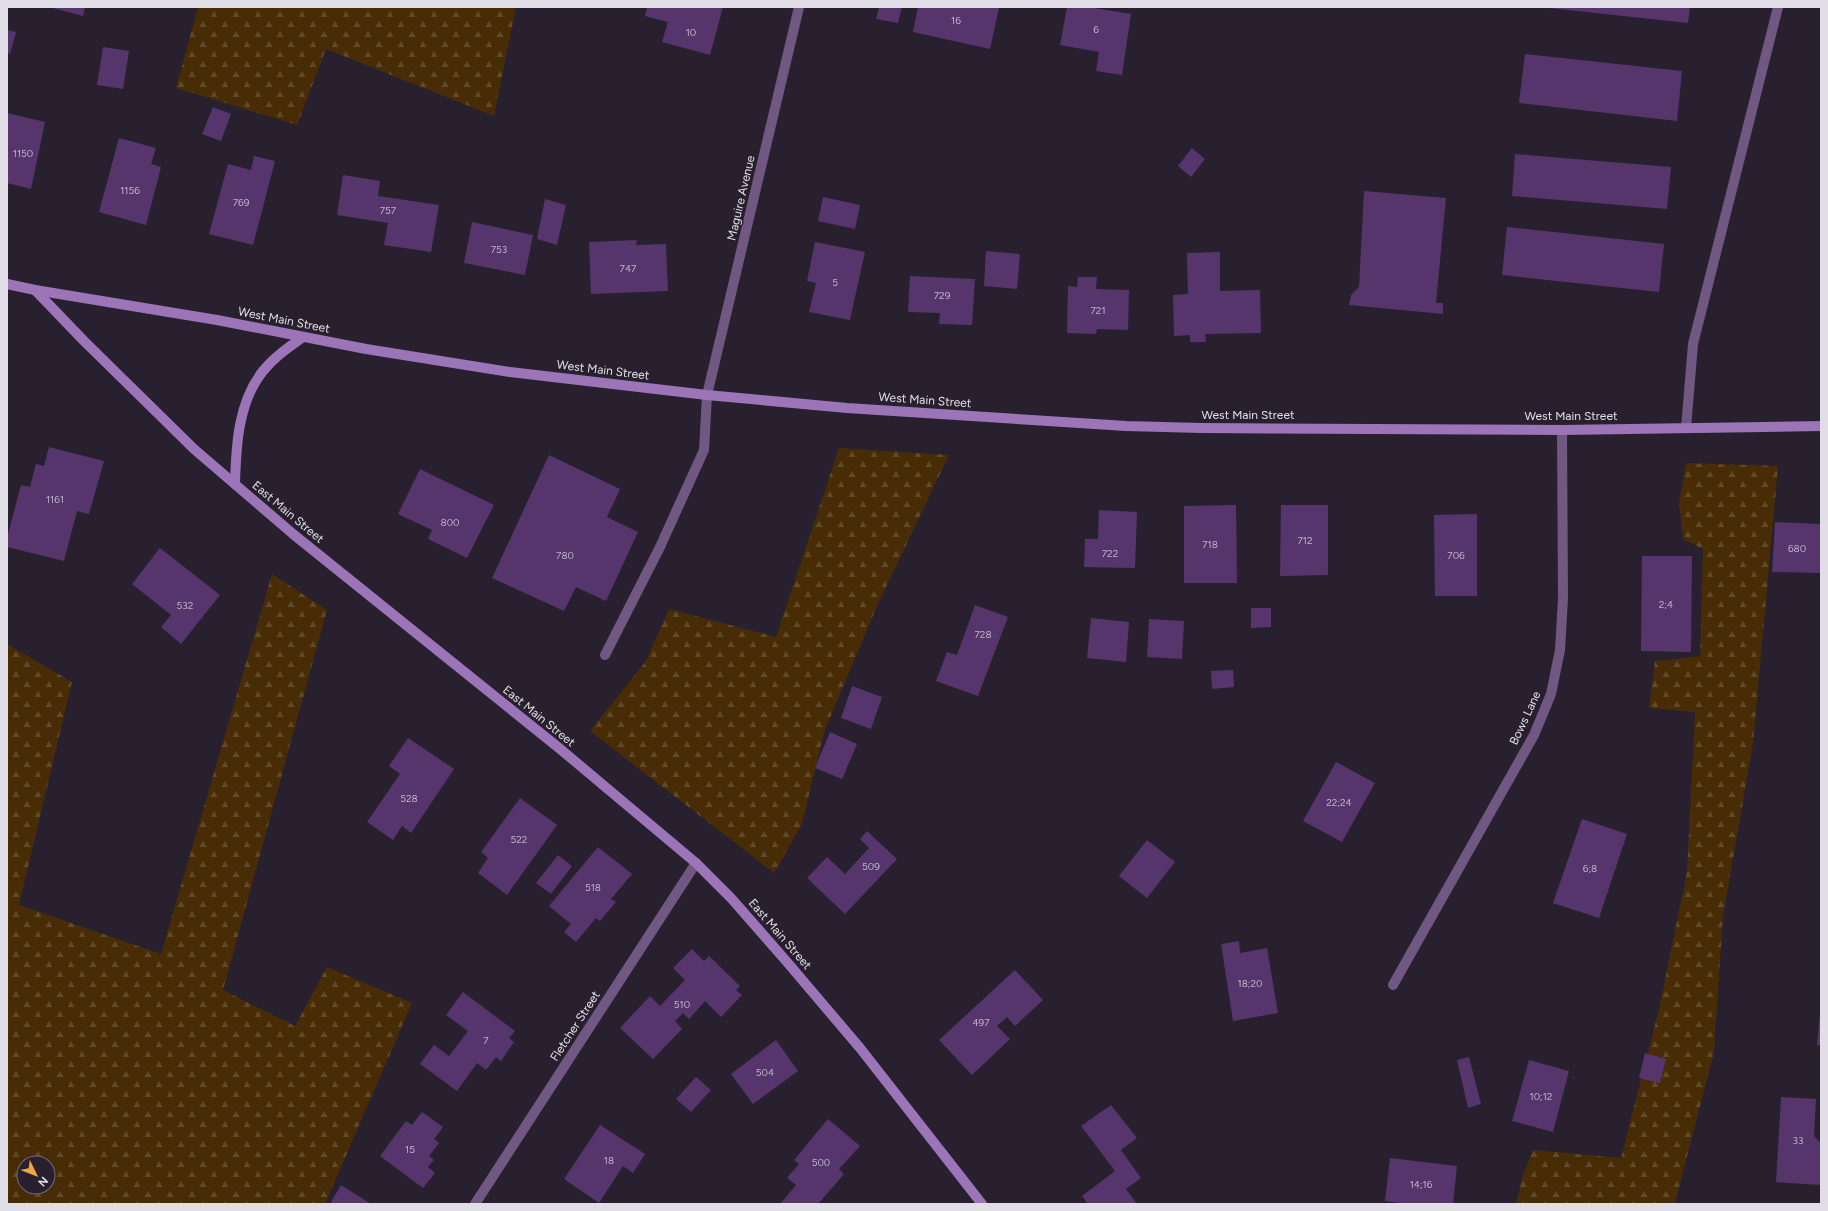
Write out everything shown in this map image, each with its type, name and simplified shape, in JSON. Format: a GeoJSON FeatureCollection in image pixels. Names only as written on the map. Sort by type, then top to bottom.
{"type":"FeatureCollection","features":[{"type":"Feature","properties":{"kind":"main road","name":"West Main Street"},"geometry":{"type":"LineString","coordinates":[[7,284],[510,372],[707,395],[863,409],[1126,426],[1201,428],[1562,430],[1821,426]]}},
{"type":"Feature","properties":{"kind":"main road","name":"East Main Street"},"geometry":{"type":"LineString","coordinates":[[35,290],[194,449],[293,534],[559,748],[696,863],[762,933],[850,1037],[982,1204]]}},
{"type":"Feature","properties":{"kind":"main road"},"geometry":{"type":"LineString","coordinates":[[235,484],[237,448],[242,417],[251,392],[262,372],[279,354],[303,337]]}},
{"type":"Feature","properties":{"kind":"street","name":"Maguire Avenue"},"geometry":{"type":"LineString","coordinates":[[605,655],[660,547],[704,450],[707,395],[799,7]]}},
{"type":"Feature","properties":{"kind":"street"},"geometry":{"type":"LineString","coordinates":[[1686,428],[1693,344],[1778,7]]}},
{"type":"Feature","properties":{"kind":"street","name":"Bows Lane"},"geometry":{"type":"LineString","coordinates":[[1393,985],[1534,735],[1552,694],[1560,650],[1563,598],[1562,430]]}},
{"type":"Feature","properties":{"kind":"street","name":"Fletcher Street"},"geometry":{"type":"LineString","coordinates":[[476,1204],[696,863]]}},
{"type":"Feature","properties":{"kind":"green space"},"geometry":{"type":"Polygon","coordinates":[[[198,7],[516,7],[494,116],[326,49],[297,125],[176,88],[198,7]]]}},
{"type":"Feature","properties":{"kind":"green space"},"geometry":{"type":"Polygon","coordinates":[[[839,448],[949,455],[877,606],[824,732],[802,824],[774,873],[590,731],[646,661],[669,609],[776,637],[839,448]]]}},
{"type":"Feature","properties":{"kind":"green space"},"geometry":{"type":"Polygon","coordinates":[[[1686,463],[1778,466],[1753,744],[1723,916],[1714,1052],[1676,1199],[1676,1204],[1516,1204],[1523,1175],[1533,1150],[1621,1158],[1659,1009],[1687,872],[1695,712],[1649,708],[1655,661],[1700,656],[1703,549],[1683,539],[1679,502],[1686,463]]]}},
{"type":"Feature","properties":{"kind":"green space"},"geometry":{"type":"Polygon","coordinates":[[[272,574],[327,610],[223,990],[295,1026],[327,967],[412,1003],[325,1204],[7,1204],[7,644],[72,682],[19,905],[161,954],[272,574]]]}},
{"type":"Feature","properties":{"kind":"building"},"geometry":{"type":"Polygon","coordinates":[[[49,7],[85,7],[83,16],[49,7]]]}},
{"type":"Feature","properties":{"kind":"building"},"geometry":{"type":"Polygon","coordinates":[[[647,7],[723,7],[710,55],[662,42],[668,22],[645,16],[647,7]]]}},
{"type":"Feature","properties":{"kind":"building"},"geometry":{"type":"Polygon","coordinates":[[[879,7],[902,7],[898,23],[876,19],[879,7]]]}},
{"type":"Feature","properties":{"kind":"building"},"geometry":{"type":"Polygon","coordinates":[[[918,7],[999,8],[990,49],[913,32],[918,7]]]}},
{"type":"Feature","properties":{"kind":"building"},"geometry":{"type":"Polygon","coordinates":[[[1067,7],[1088,7],[1131,14],[1122,75],[1096,71],[1099,52],[1060,45],[1067,7]]]}},
{"type":"Feature","properties":{"kind":"building"},"geometry":{"type":"Polygon","coordinates":[[[1540,7],[1690,7],[1688,23],[1540,7]]]}},
{"type":"Feature","properties":{"kind":"building"},"geometry":{"type":"Polygon","coordinates":[[[7,30],[16,32],[10,54],[7,53],[7,30]]]}},
{"type":"Feature","properties":{"kind":"building"},"geometry":{"type":"Polygon","coordinates":[[[103,47],[129,51],[123,89],[97,85],[103,47]]]}},
{"type":"Feature","properties":{"kind":"building"},"geometry":{"type":"Polygon","coordinates":[[[1525,54],[1682,71],[1677,121],[1519,103],[1525,54]]]}},
{"type":"Feature","properties":{"kind":"building"},"geometry":{"type":"Polygon","coordinates":[[[213,107],[231,114],[221,141],[202,134],[213,107]]]}},
{"type":"Feature","properties":{"kind":"building"},"geometry":{"type":"Polygon","coordinates":[[[7,113],[45,122],[31,189],[7,183],[7,113]]]}},
{"type":"Feature","properties":{"kind":"building"},"geometry":{"type":"Polygon","coordinates":[[[119,138],[156,148],[151,164],[161,167],[146,225],[99,212],[119,138]]]}},
{"type":"Feature","properties":{"kind":"building"},"geometry":{"type":"Polygon","coordinates":[[[1192,148],[1205,159],[1191,177],[1178,166],[1192,148]]]}},
{"type":"Feature","properties":{"kind":"building"},"geometry":{"type":"Polygon","coordinates":[[[1515,154],[1671,167],[1667,209],[1512,196],[1515,154]]]}},
{"type":"Feature","properties":{"kind":"building"},"geometry":{"type":"Polygon","coordinates":[[[254,156],[275,161],[253,245],[209,234],[228,164],[251,170],[254,156]]]}},
{"type":"Feature","properties":{"kind":"building"},"geometry":{"type":"Polygon","coordinates":[[[343,175],[380,181],[378,196],[439,205],[431,252],[384,245],[388,223],[337,215],[343,175]]]}},
{"type":"Feature","properties":{"kind":"building"},"geometry":{"type":"Polygon","coordinates":[[[1364,191],[1446,198],[1436,303],[1443,303],[1443,314],[1349,305],[1351,295],[1359,287],[1364,191]]]}},
{"type":"Feature","properties":{"kind":"building"},"geometry":{"type":"Polygon","coordinates":[[[823,197],[860,205],[855,229],[818,221],[823,197]]]}},
{"type":"Feature","properties":{"kind":"building"},"geometry":{"type":"Polygon","coordinates":[[[545,199],[566,205],[557,245],[537,239],[545,199]]]}},
{"type":"Feature","properties":{"kind":"building"},"geometry":{"type":"Polygon","coordinates":[[[472,222],[533,235],[525,275],[464,263],[472,222]]]}},
{"type":"Feature","properties":{"kind":"building"},"geometry":{"type":"Polygon","coordinates":[[[1507,227],[1664,244],[1659,292],[1502,275],[1507,227]]]}},
{"type":"Feature","properties":{"kind":"building"},"geometry":{"type":"Polygon","coordinates":[[[637,240],[636,245],[666,244],[668,291],[591,294],[589,242],[637,240]]]}},
{"type":"Feature","properties":{"kind":"building"},"geometry":{"type":"Polygon","coordinates":[[[815,242],[865,252],[850,320],[809,312],[816,283],[807,281],[815,242]]]}},
{"type":"Feature","properties":{"kind":"building"},"geometry":{"type":"Polygon","coordinates":[[[986,251],[1020,254],[1017,289],[984,286],[986,251]]]}},
{"type":"Feature","properties":{"kind":"building"},"geometry":{"type":"Polygon","coordinates":[[[1220,252],[1220,291],[1260,290],[1261,333],[1205,334],[1206,342],[1190,342],[1190,335],[1174,336],[1173,295],[1188,294],[1187,253],[1220,252]]]}},
{"type":"Feature","properties":{"kind":"building"},"geometry":{"type":"Polygon","coordinates":[[[910,276],[975,279],[972,325],[939,324],[940,313],[908,312],[910,276]]]}},
{"type":"Feature","properties":{"kind":"building"},"geometry":{"type":"Polygon","coordinates":[[[1078,277],[1097,277],[1096,289],[1129,290],[1128,330],[1097,329],[1096,334],[1067,333],[1068,286],[1077,287],[1078,277]]]}},
{"type":"Feature","properties":{"kind":"building"},"geometry":{"type":"Polygon","coordinates":[[[49,447],[104,461],[89,514],[77,511],[64,561],[7,547],[7,538],[21,485],[30,487],[36,464],[44,466],[49,447]]]}},
{"type":"Feature","properties":{"kind":"building"},"geometry":{"type":"Polygon","coordinates":[[[549,455],[620,489],[607,517],[638,532],[606,601],[576,587],[564,611],[492,578],[549,455]]]}},
{"type":"Feature","properties":{"kind":"building"},"geometry":{"type":"Polygon","coordinates":[[[420,469],[494,505],[467,558],[428,539],[432,530],[398,514],[420,469]]]}},
{"type":"Feature","properties":{"kind":"building"},"geometry":{"type":"Polygon","coordinates":[[[1236,505],[1237,583],[1184,583],[1184,506],[1236,505]]]}},
{"type":"Feature","properties":{"kind":"building"},"geometry":{"type":"Polygon","coordinates":[[[1281,505],[1328,505],[1328,575],[1280,576],[1281,505]]]}},
{"type":"Feature","properties":{"kind":"building"},"geometry":{"type":"Polygon","coordinates":[[[1099,510],[1137,512],[1135,568],[1084,567],[1085,539],[1098,539],[1099,510]]]}},
{"type":"Feature","properties":{"kind":"building"},"geometry":{"type":"Polygon","coordinates":[[[1477,514],[1477,596],[1435,596],[1434,515],[1477,514]]]}},
{"type":"Feature","properties":{"kind":"building"},"geometry":{"type":"Polygon","coordinates":[[[1775,522],[1821,524],[1821,573],[1772,572],[1775,522]]]}},
{"type":"Feature","properties":{"kind":"building"},"geometry":{"type":"Polygon","coordinates":[[[160,548],[220,595],[181,644],[161,627],[171,615],[132,584],[160,548]]]}},
{"type":"Feature","properties":{"kind":"building"},"geometry":{"type":"Polygon","coordinates":[[[1642,556],[1692,556],[1691,652],[1641,651],[1642,556]]]}},
{"type":"Feature","properties":{"kind":"building"},"geometry":{"type":"Polygon","coordinates":[[[975,605],[1008,617],[978,696],[936,681],[947,652],[957,655],[975,605]]]}},
{"type":"Feature","properties":{"kind":"building"},"geometry":{"type":"Polygon","coordinates":[[[1251,608],[1271,608],[1271,627],[1251,628],[1251,608]]]}},
{"type":"Feature","properties":{"kind":"building"},"geometry":{"type":"Polygon","coordinates":[[[1091,618],[1129,622],[1126,662],[1087,658],[1091,618]]]}},
{"type":"Feature","properties":{"kind":"building"},"geometry":{"type":"Polygon","coordinates":[[[1149,619],[1184,621],[1182,659],[1147,657],[1149,619]]]}},
{"type":"Feature","properties":{"kind":"building"},"geometry":{"type":"Polygon","coordinates":[[[1233,670],[1234,687],[1212,689],[1211,671],[1233,670]]]}},
{"type":"Feature","properties":{"kind":"building"},"geometry":{"type":"Polygon","coordinates":[[[852,686],[882,697],[871,729],[841,718],[852,686]]]}},
{"type":"Feature","properties":{"kind":"building"},"geometry":{"type":"Polygon","coordinates":[[[830,732],[857,744],[842,779],[815,768],[830,732]]]}},
{"type":"Feature","properties":{"kind":"building"},"geometry":{"type":"Polygon","coordinates":[[[408,738],[454,769],[411,833],[402,826],[393,840],[367,822],[400,774],[389,766],[408,738]]]}},
{"type":"Feature","properties":{"kind":"building"},"geometry":{"type":"Polygon","coordinates":[[[1336,762],[1375,783],[1342,842],[1303,821],[1336,762]]]}},
{"type":"Feature","properties":{"kind":"building"},"geometry":{"type":"Polygon","coordinates":[[[520,798],[557,825],[507,895],[478,873],[488,858],[481,852],[520,798]]]}},
{"type":"Feature","properties":{"kind":"building"},"geometry":{"type":"Polygon","coordinates":[[[1582,819],[1627,834],[1599,918],[1553,903],[1582,819]]]}},
{"type":"Feature","properties":{"kind":"building"},"geometry":{"type":"Polygon","coordinates":[[[867,831],[897,859],[845,914],[807,878],[827,857],[845,874],[869,848],[860,839],[867,831]]]}},
{"type":"Feature","properties":{"kind":"building"},"geometry":{"type":"Polygon","coordinates":[[[1147,840],[1175,862],[1147,898],[1119,876],[1147,840]]]}},
{"type":"Feature","properties":{"kind":"building"},"geometry":{"type":"Polygon","coordinates":[[[598,847],[632,874],[611,899],[616,902],[600,921],[596,918],[576,942],[564,932],[571,924],[549,906],[598,847]]]}},
{"type":"Feature","properties":{"kind":"building"},"geometry":{"type":"Polygon","coordinates":[[[558,855],[572,866],[551,894],[536,883],[558,855]]]}},
{"type":"Feature","properties":{"kind":"building"},"geometry":{"type":"Polygon","coordinates":[[[1239,941],[1240,953],[1267,948],[1278,1013],[1233,1021],[1221,944],[1239,941]]]}},
{"type":"Feature","properties":{"kind":"building"},"geometry":{"type":"Polygon","coordinates":[[[692,949],[704,961],[709,956],[740,986],[736,990],[742,995],[721,1017],[705,1001],[689,1019],[683,1013],[675,1021],[682,1029],[653,1059],[620,1028],[650,996],[660,1006],[685,980],[673,968],[692,949]]]}},
{"type":"Feature","properties":{"kind":"building"},"geometry":{"type":"Polygon","coordinates":[[[1015,970],[1043,1000],[1015,1026],[1007,1017],[997,1026],[1010,1039],[972,1075],[939,1040],[1015,970]]]}},
{"type":"Feature","properties":{"kind":"building"},"geometry":{"type":"Polygon","coordinates":[[[463,992],[515,1031],[509,1038],[514,1042],[501,1061],[496,1057],[486,1070],[477,1063],[457,1091],[420,1064],[434,1045],[449,1056],[468,1031],[446,1015],[463,992]]]}},
{"type":"Feature","properties":{"kind":"building"},"geometry":{"type":"Polygon","coordinates":[[[1820,1013],[1821,1045],[1817,1045],[1820,1013]]]}},
{"type":"Feature","properties":{"kind":"building"},"geometry":{"type":"Polygon","coordinates":[[[776,1040],[798,1071],[753,1104],[731,1074],[776,1040]]]}},
{"type":"Feature","properties":{"kind":"building"},"geometry":{"type":"Polygon","coordinates":[[[1645,1053],[1666,1059],[1660,1083],[1639,1078],[1645,1053]]]}},
{"type":"Feature","properties":{"kind":"building"},"geometry":{"type":"Polygon","coordinates":[[[1469,1057],[1481,1104],[1468,1108],[1457,1060],[1469,1057]]]}},
{"type":"Feature","properties":{"kind":"building"},"geometry":{"type":"Polygon","coordinates":[[[1529,1060],[1569,1071],[1553,1132],[1512,1121],[1529,1060]]]}},
{"type":"Feature","properties":{"kind":"building"},"geometry":{"type":"Polygon","coordinates":[[[696,1077],[711,1090],[691,1112],[676,1099],[696,1077]]]}},
{"type":"Feature","properties":{"kind":"building"},"geometry":{"type":"Polygon","coordinates":[[[1781,1097],[1816,1099],[1814,1136],[1821,1144],[1821,1185],[1776,1182],[1781,1097]]]}},
{"type":"Feature","properties":{"kind":"building"},"geometry":{"type":"Polygon","coordinates":[[[1111,1105],[1137,1138],[1121,1150],[1141,1178],[1126,1189],[1137,1204],[1088,1204],[1082,1196],[1115,1171],[1081,1126],[1111,1105]]]}},
{"type":"Feature","properties":{"kind":"building"},"geometry":{"type":"Polygon","coordinates":[[[422,1112],[443,1127],[434,1139],[439,1143],[429,1156],[434,1160],[428,1167],[435,1173],[423,1188],[380,1156],[406,1121],[412,1125],[422,1112]]]}},
{"type":"Feature","properties":{"kind":"building"},"geometry":{"type":"Polygon","coordinates":[[[828,1119],[860,1146],[839,1169],[844,1174],[818,1204],[781,1203],[796,1185],[787,1178],[799,1164],[794,1160],[828,1119]]]}},
{"type":"Feature","properties":{"kind":"building"},"geometry":{"type":"Polygon","coordinates":[[[600,1125],[645,1154],[633,1173],[623,1166],[599,1203],[564,1179],[600,1125]]]}},
{"type":"Feature","properties":{"kind":"building"},"geometry":{"type":"Polygon","coordinates":[[[1390,1158],[1457,1166],[1453,1204],[1407,1204],[1385,1201],[1390,1158]]]}},
{"type":"Feature","properties":{"kind":"building"},"geometry":{"type":"Polygon","coordinates":[[[341,1185],[371,1204],[330,1204],[341,1185]]]}}]}
